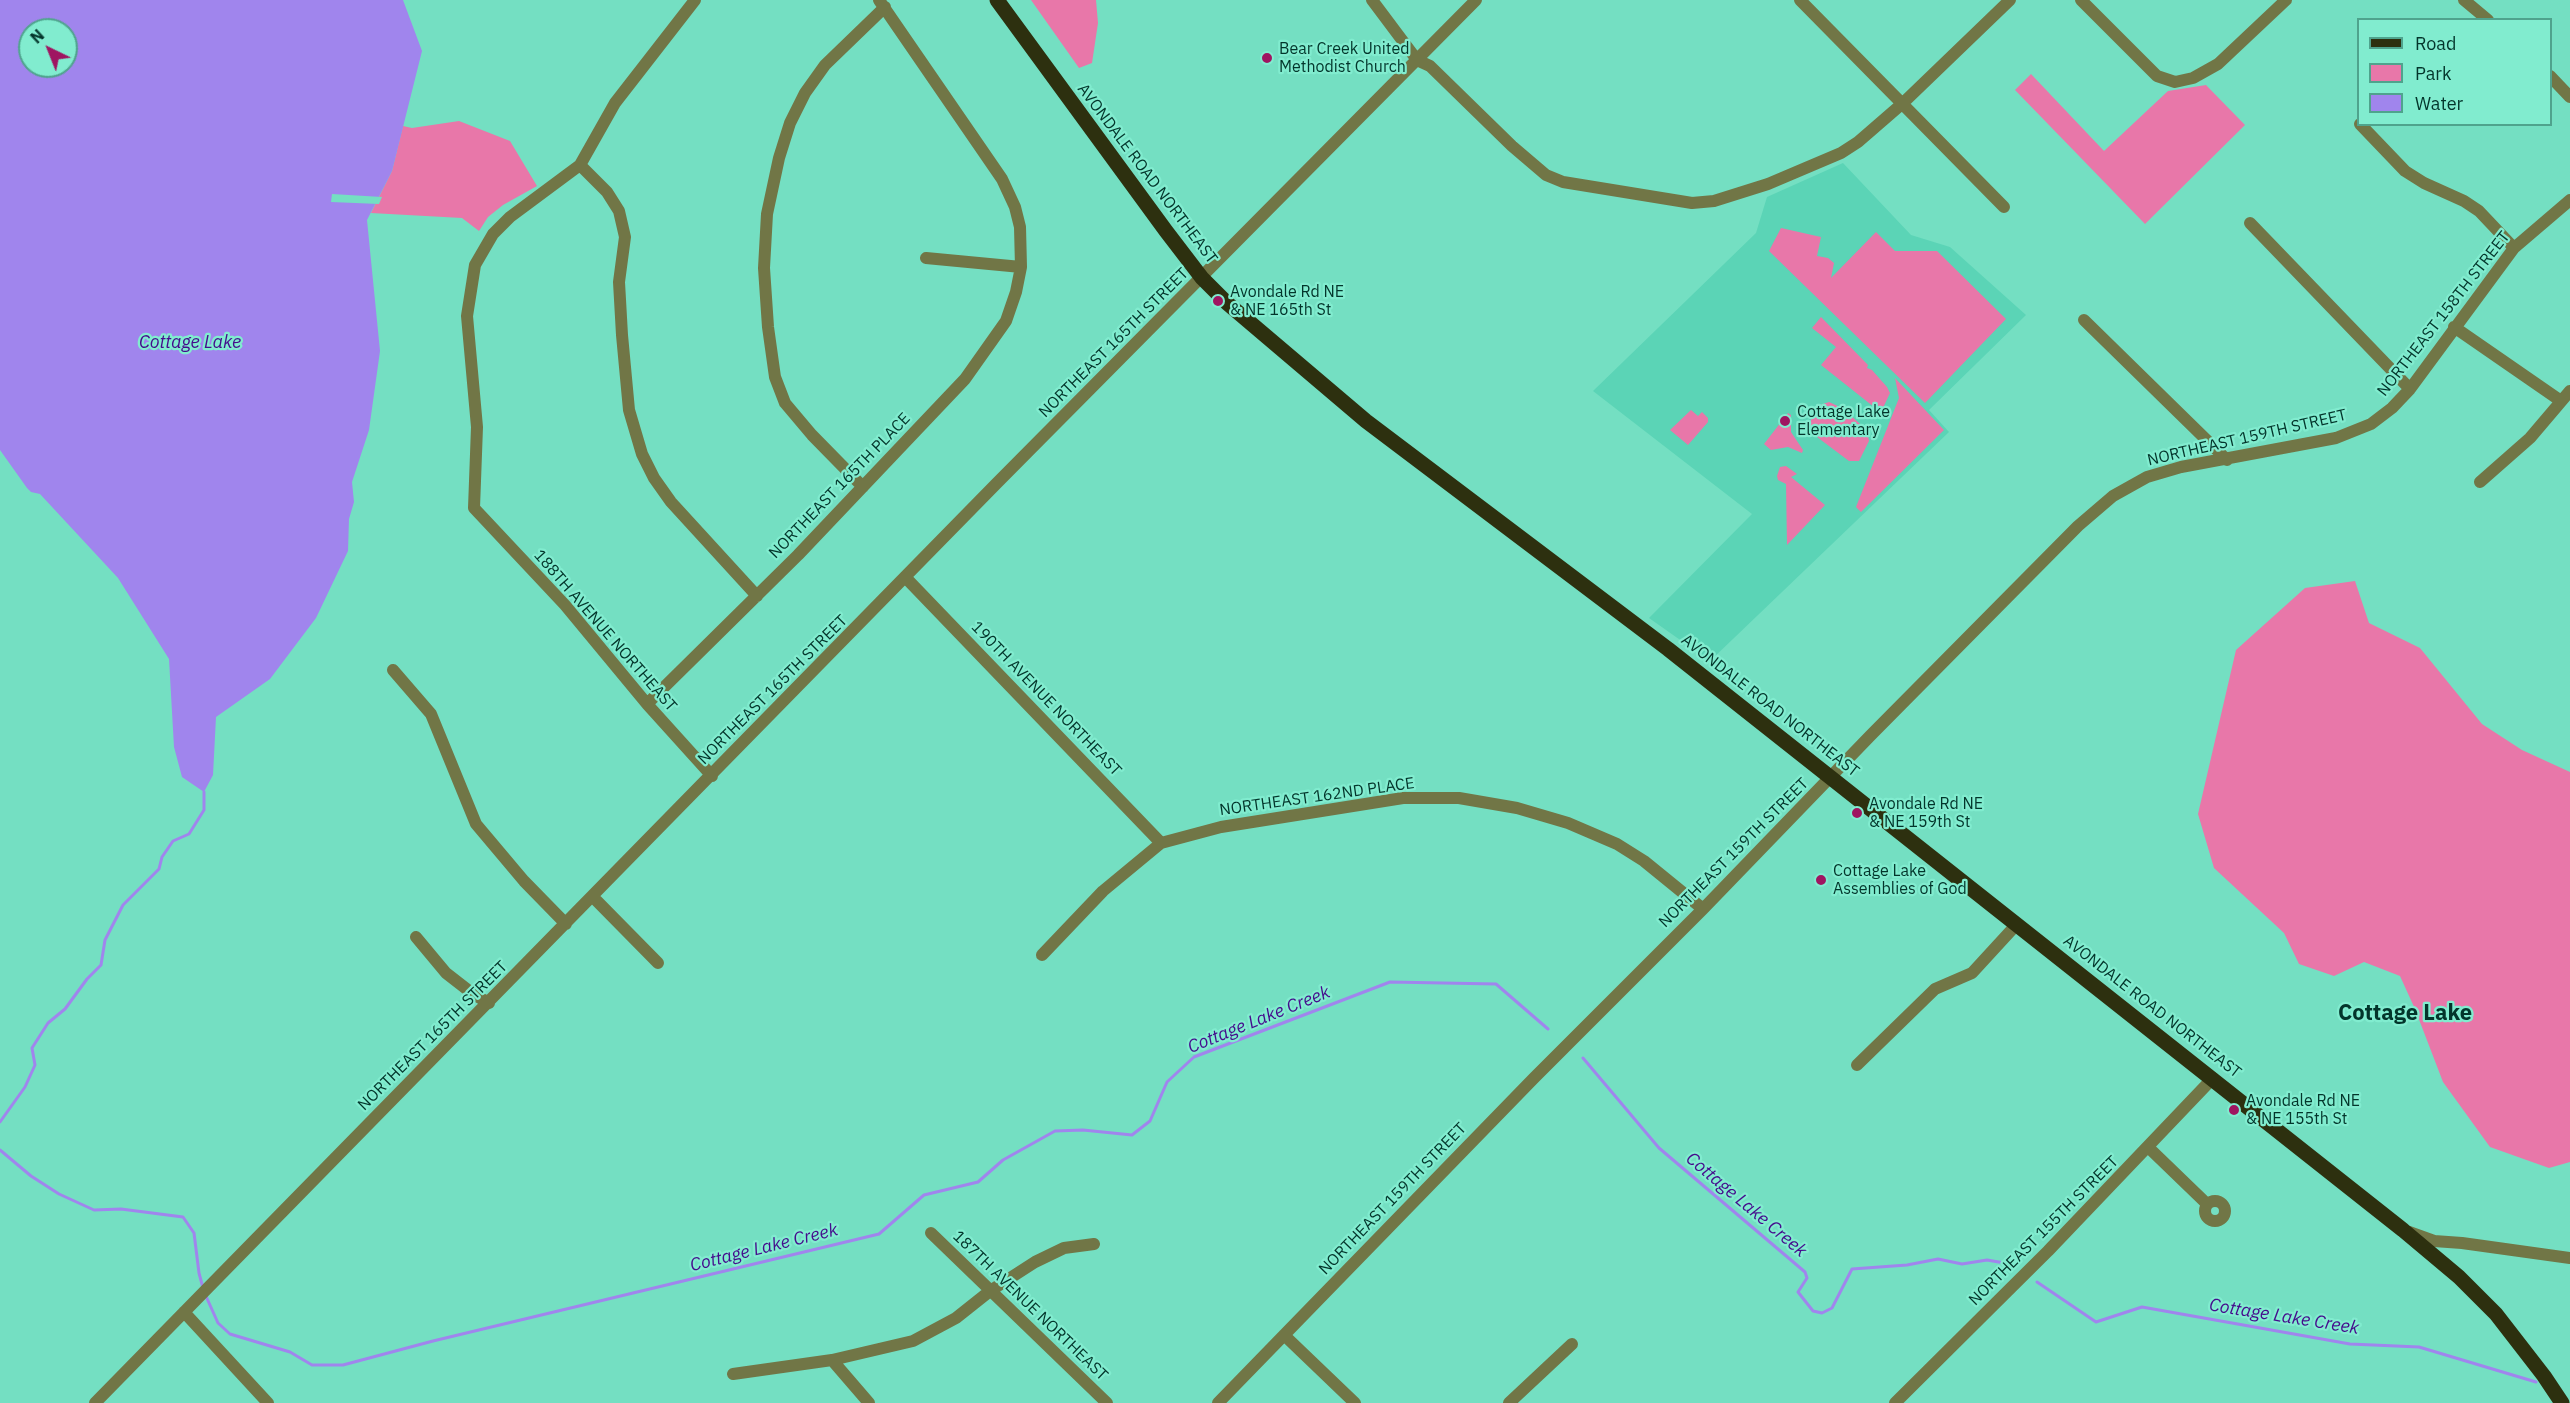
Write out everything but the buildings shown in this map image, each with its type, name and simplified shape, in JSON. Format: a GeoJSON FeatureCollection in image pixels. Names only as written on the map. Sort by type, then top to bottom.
{"type":"FeatureCollection","features":[{"type":"Feature","properties":{"kind":"main road","name":"AVONDALE ROAD NORTHEAST"},"geometry":{"type":"LineString","coordinates":[[997,0],[1202,278],[1227,303],[1366,421],[1659,642],[1716,690],[1832,777],[2403,1230],[2459,1277],[2496,1314],[2562,1403]]}},
{"type":"Feature","properties":{"kind":"street"},"geometry":{"type":"LineString","coordinates":[[695,0],[615,103],[580,165],[607,192],[619,211],[625,237],[620,282],[622,335],[629,410],[642,454],[654,478],[671,502],[757,596]]}},
{"type":"Feature","properties":{"kind":"street"},"geometry":{"type":"LineString","coordinates":[[1372,0],[1417,60],[1430,66],[1512,146],[1546,175],[1563,182],[1692,203],[1714,201],[1768,184],[1822,162],[1858,142],[1903,103],[2010,0]]}},
{"type":"Feature","properties":{"kind":"street","name":"NORTHEAST 165TH STREET"},"geometry":{"type":"LineString","coordinates":[[95,1403],[1476,0]]}},
{"type":"Feature","properties":{"kind":"street"},"geometry":{"type":"LineString","coordinates":[[1800,0],[2004,207]]}},
{"type":"Feature","properties":{"kind":"street"},"geometry":{"type":"LineString","coordinates":[[2081,0],[2157,76],[2175,82],[2193,78],[2218,64],[2286,0]]}},
{"type":"Feature","properties":{"kind":"street"},"geometry":{"type":"LineString","coordinates":[[2464,0],[2486,18]]}},
{"type":"Feature","properties":{"kind":"street"},"geometry":{"type":"LineString","coordinates":[[863,487],[812,435],[785,403],[775,377],[768,327],[764,268],[767,214],[778,158],[795,113],[805,93],[825,65],[882,4]]}},
{"type":"Feature","properties":{"kind":"street","name":"NORTHEAST 165TH PLACE"},"geometry":{"type":"LineString","coordinates":[[647,704],[757,596],[965,379],[990,347],[1006,321],[1022,267],[1020,227],[1015,207],[1002,179],[882,4]]}},
{"type":"Feature","properties":{"kind":"street"},"geometry":{"type":"LineString","coordinates":[[2552,78],[2570,97]]}},
{"type":"Feature","properties":{"kind":"street"},"geometry":{"type":"LineString","coordinates":[[2362,126],[2405,171],[2424,183],[2464,201],[2479,212],[2514,248]]}},
{"type":"Feature","properties":{"kind":"street","name":"188TH AVENUE NORTHEAST"},"geometry":{"type":"LineString","coordinates":[[580,165],[510,217],[493,234],[475,265],[467,316],[477,427],[474,508],[564,605],[647,704],[712,776]]}},
{"type":"Feature","properties":{"kind":"street","name":"NORTHEAST 158TH STREET"},"geometry":{"type":"LineString","coordinates":[[2371,424],[2392,408],[2410,389],[2514,248],[2570,200]]}},
{"type":"Feature","properties":{"kind":"street"},"geometry":{"type":"LineString","coordinates":[[2250,223],[2410,389]]}},
{"type":"Feature","properties":{"kind":"street"},"geometry":{"type":"LineString","coordinates":[[926,258],[1022,267]]}},
{"type":"Feature","properties":{"kind":"street"},"geometry":{"type":"LineString","coordinates":[[2084,320],[2227,460]]}},
{"type":"Feature","properties":{"kind":"street"},"geometry":{"type":"LineString","coordinates":[[2454,327],[2560,401]]}},
{"type":"Feature","properties":{"kind":"street"},"geometry":{"type":"LineString","coordinates":[[2480,482],[2530,438],[2570,391]]}},
{"type":"Feature","properties":{"kind":"street","name":"NORTHEAST 159TH STREET"},"geometry":{"type":"LineString","coordinates":[[1218,1403],[2078,526],[2113,495],[2147,477],[2181,467],[2336,438],[2371,424]]}},
{"type":"Feature","properties":{"kind":"street","name":"190TH AVENUE NORTHEAST"},"geometry":{"type":"LineString","coordinates":[[906,578],[1161,843]]}},
{"type":"Feature","properties":{"kind":"street"},"geometry":{"type":"LineString","coordinates":[[393,670],[431,714],[476,824],[524,881],[566,924]]}},
{"type":"Feature","properties":{"kind":"street","name":"NORTHEAST 162ND PLACE"},"geometry":{"type":"LineString","coordinates":[[1161,843],[1221,827],[1344,806],[1403,798],[1459,798],[1517,808],[1568,823],[1617,844],[1644,861],[1703,909]]}},
{"type":"Feature","properties":{"kind":"street"},"geometry":{"type":"LineString","coordinates":[[1042,955],[1103,891],[1161,843]]}},
{"type":"Feature","properties":{"kind":"street"},"geometry":{"type":"LineString","coordinates":[[592,897],[658,963]]}},
{"type":"Feature","properties":{"kind":"street"},"geometry":{"type":"LineString","coordinates":[[1857,1065],[1935,989],[1972,973],[2017,924]]}},
{"type":"Feature","properties":{"kind":"street"},"geometry":{"type":"LineString","coordinates":[[416,937],[446,973],[473,994],[489,1002]]}},
{"type":"Feature","properties":{"kind":"street","name":"NORTHEAST 155TH STREET"},"geometry":{"type":"LineString","coordinates":[[1895,1403],[2149,1148],[2213,1078]]}},
{"type":"Feature","properties":{"kind":"street"},"geometry":{"type":"LineString","coordinates":[[2149,1148],[2207,1204]]}},
{"type":"Feature","properties":{"kind":"street"},"geometry":{"type":"LineString","coordinates":[[2403,1230],[2434,1241],[2570,1258]]}},
{"type":"Feature","properties":{"kind":"street","name":"187TH AVENUE NORTHEAST"},"geometry":{"type":"LineString","coordinates":[[931,1233],[1107,1403]]}},
{"type":"Feature","properties":{"kind":"street"},"geometry":{"type":"LineString","coordinates":[[733,1374],[832,1360],[913,1341],[956,1318],[1035,1262],[1064,1248],[1094,1244]]}},
{"type":"Feature","properties":{"kind":"street"},"geometry":{"type":"LineString","coordinates":[[184,1312],[268,1403]]}},
{"type":"Feature","properties":{"kind":"street"},"geometry":{"type":"LineString","coordinates":[[1284,1335],[1355,1403]]}},
{"type":"Feature","properties":{"kind":"street"},"geometry":{"type":"LineString","coordinates":[[1509,1403],[1572,1344]]}},
{"type":"Feature","properties":{"kind":"street"},"geometry":{"type":"LineString","coordinates":[[832,1360],[869,1403]]}},
{"type":"Feature","properties":{"kind":"shaded area","name":"Cottage Lake Elementary"},"geometry":{"type":"Polygon","coordinates":[[[1843,163],[1911,235],[1950,247],[2026,315],[1929,410],[1949,432],[1710,661],[1649,618],[1752,514],[1593,391],[1756,233],[1767,197],[1843,163]]]}},
{"type":"Feature","properties":{"kind":"green space"},"geometry":{"type":"Polygon","coordinates":[[[1031,0],[1096,0],[1098,23],[1092,63],[1079,68],[1031,0]]]}},
{"type":"Feature","properties":{"kind":"green space"},"geometry":{"type":"Polygon","coordinates":[[[2031,74],[2104,151],[2168,91],[2206,85],[2245,125],[2145,224],[2015,90],[2031,74]]]}},
{"type":"Feature","properties":{"kind":"green space"},"geometry":{"type":"Polygon","coordinates":[[[459,121],[510,141],[537,186],[503,205],[488,217],[479,231],[462,218],[371,213],[392,171],[403,126],[412,128],[459,121]]]}},
{"type":"Feature","properties":{"kind":"green space"},"geometry":{"type":"Polygon","coordinates":[[[1781,228],[1821,237],[1817,256],[1828,258],[1834,263],[1831,278],[1876,232],[1895,251],[1937,251],[2006,319],[1925,403],[1769,251],[1781,228]]]}},
{"type":"Feature","properties":{"kind":"green space"},"geometry":{"type":"Polygon","coordinates":[[[1821,317],[1887,387],[1890,393],[1882,410],[1879,411],[1821,365],[1836,347],[1812,328],[1821,317]]]}},
{"type":"Feature","properties":{"kind":"green space"},"geometry":{"type":"Polygon","coordinates":[[[1895,378],[1944,430],[1861,512],[1856,507],[1899,398],[1895,378]]]}},
{"type":"Feature","properties":{"kind":"green space"},"geometry":{"type":"Polygon","coordinates":[[[1829,402],[1842,408],[1867,430],[1869,441],[1859,461],[1849,461],[1817,437],[1810,428],[1812,411],[1817,406],[1829,402]]]}},
{"type":"Feature","properties":{"kind":"green space"},"geometry":{"type":"Polygon","coordinates":[[[1691,410],[1698,416],[1702,412],[1708,418],[1708,422],[1688,445],[1670,430],[1691,410]]]}},
{"type":"Feature","properties":{"kind":"green space"},"geometry":{"type":"Polygon","coordinates":[[[1788,413],[1791,415],[1791,432],[1803,450],[1802,453],[1788,447],[1771,450],[1764,444],[1788,413]]]}},
{"type":"Feature","properties":{"kind":"green space"},"geometry":{"type":"Polygon","coordinates":[[[1786,466],[1797,474],[1791,477],[1825,505],[1787,545],[1786,484],[1778,480],[1777,476],[1780,467],[1786,466]]]}},
{"type":"Feature","properties":{"kind":"green space"},"geometry":{"type":"Polygon","coordinates":[[[2355,581],[2369,623],[2420,648],[2482,724],[2522,750],[2570,772],[2570,1162],[2549,1168],[2490,1147],[2443,1082],[2400,976],[2364,962],[2334,976],[2299,964],[2284,933],[2214,868],[2198,814],[2236,650],[2305,588],[2355,581]]]}},
{"type":"Feature","properties":{"kind":"water","name":"Cottage Lake"},"geometry":{"type":"Polygon","coordinates":[[[0,0],[403,0],[422,51],[392,171],[367,220],[380,351],[369,430],[352,482],[354,502],[349,519],[348,551],[316,618],[270,679],[216,717],[213,775],[204,792],[182,777],[174,747],[169,659],[118,578],[40,494],[31,492],[0,450],[0,0]]]}},
{"type":"Feature","properties":{"kind":"pier"},"geometry":{"type":"Polygon","coordinates":[[[332,194],[382,197],[379,204],[331,202],[332,194]]]}},
{"type":"Feature","properties":{"kind":"waterway","name":"Cottage Lake Creek"},"geometry":{"type":"LineString","coordinates":[[0,1122],[25,1087],[35,1065],[32,1048],[48,1023],[65,1009],[87,979],[101,965],[105,940],[123,905],[159,869],[162,857],[173,841],[189,834],[204,810],[204,792]]}},
{"type":"Feature","properties":{"kind":"waterway","name":"Cottage Lake Creek"},"geometry":{"type":"LineString","coordinates":[[205,1294],[218,1323],[230,1334],[290,1352],[312,1365],[343,1365],[433,1341],[879,1234],[924,1195],[978,1182],[1003,1160],[1055,1131],[1083,1130],[1132,1135],[1150,1121],[1167,1082],[1194,1057],[1390,982],[1496,984],[1548,1029]]}},
{"type":"Feature","properties":{"kind":"waterway","name":"Cottage Lake Creek"},"geometry":{"type":"LineString","coordinates":[[1583,1058],[1659,1148],[1805,1272],[1807,1278],[1798,1292],[1813,1311],[1822,1313],[1832,1308],[1852,1269],[1907,1265],[1938,1259],[1962,1264],[1987,1260],[2016,1265]]}},
{"type":"Feature","properties":{"kind":"waterway","name":"Cottage Lake Creek"},"geometry":{"type":"LineString","coordinates":[[0,1150],[31,1176],[59,1194],[94,1210],[121,1209],[183,1217],[194,1233],[203,1288]]}},
{"type":"Feature","properties":{"kind":"waterway","name":"Cottage Lake Creek"},"geometry":{"type":"LineString","coordinates":[[2037,1282],[2096,1322],[2142,1307],[2350,1344],[2419,1347],[2536,1382]]}},
{"type":"Feature","properties":{"kind":"place","name":"Bear Creek United Methodist Church"},"geometry":{"type":"Point","coordinates":[1267,58]}},
{"type":"Feature","properties":{"kind":"place","name":"Avondale Rd NE & NE 165th St"},"geometry":{"type":"Point","coordinates":[1218,301]}},
{"type":"Feature","properties":{"kind":"place","name":"Cottage Lake Elementary"},"geometry":{"type":"Point","coordinates":[1785,421]}},
{"type":"Feature","properties":{"kind":"place","name":"Avondale Rd NE & NE 159th St"},"geometry":{"type":"Point","coordinates":[1857,813]}},
{"type":"Feature","properties":{"kind":"place","name":"Cottage Lake Assemblies of God"},"geometry":{"type":"Point","coordinates":[1821,880]}},
{"type":"Feature","properties":{"kind":"place","name":"Avondale Rd NE & NE 155th St"},"geometry":{"type":"Point","coordinates":[2234,1110]}},
{"type":"Feature","properties":{"kind":"district","name":"Cottage Lake"},"geometry":{"type":"Point","coordinates":[2405,1014]}}]}
